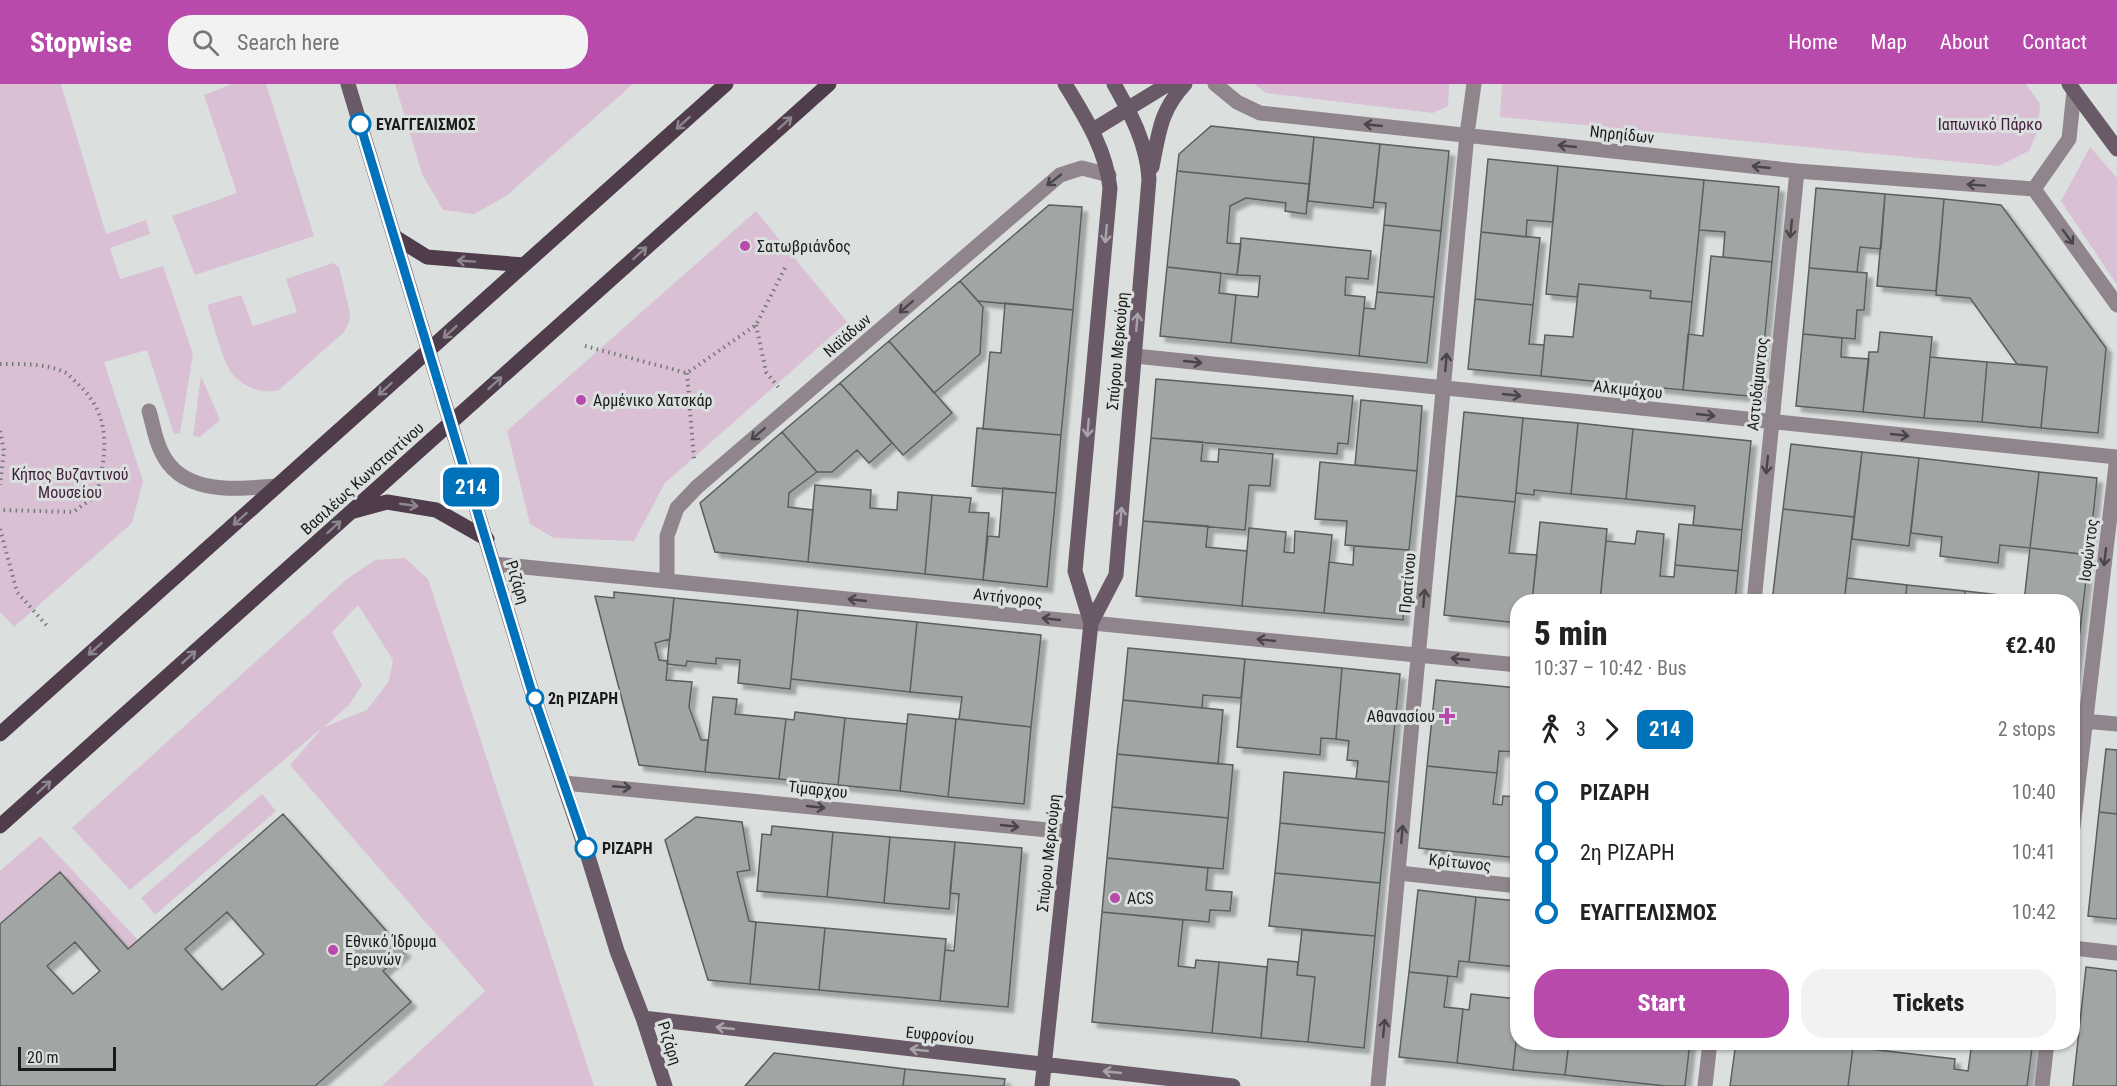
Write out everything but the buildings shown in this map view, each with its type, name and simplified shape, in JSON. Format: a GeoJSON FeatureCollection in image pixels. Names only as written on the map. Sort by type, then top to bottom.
{"type":"FeatureCollection","features":[{"type":"Feature","properties":{"kind":"main road","name":"Ριζάρη"},"geometry":{"type":"LineString","coordinates":[[348,84],[531,689],[564,783],[617,951],[643,1018],[665,1086]]}},
{"type":"Feature","properties":{"kind":"main road"},"geometry":{"type":"LineString","coordinates":[[0,734],[726,84]]}},
{"type":"Feature","properties":{"kind":"main road","name":"Βασιλέως Κωνσταντίνου"},"geometry":{"type":"LineString","coordinates":[[0,826],[829,84]]}},
{"type":"Feature","properties":{"kind":"main road","name":"Σπύρου Μερκούρη"},"geometry":{"type":"LineString","coordinates":[[1065,84],[1093,130],[1109,176],[1110,188],[1075,571],[1091,623]]}},
{"type":"Feature","properties":{"kind":"main road","name":"Σπύρου Μερκούρη"},"geometry":{"type":"LineString","coordinates":[[1042,1086],[1091,623],[1116,575],[1149,178],[1148,159],[1144,147],[1127,107],[1114,84]]}},
{"type":"Feature","properties":{"kind":"main road"},"geometry":{"type":"LineString","coordinates":[[1093,130],[1127,107],[1168,84]]}},
{"type":"Feature","properties":{"kind":"main road"},"geometry":{"type":"LineString","coordinates":[[1149,178],[1163,113],[1173,96],[1185,84]]}},
{"type":"Feature","properties":{"kind":"main road"},"geometry":{"type":"LineString","coordinates":[[2072,87],[2117,149]]}},
{"type":"Feature","properties":{"kind":"main road"},"geometry":{"type":"LineString","coordinates":[[395,237],[427,257],[524,265]]}},
{"type":"Feature","properties":{"kind":"main road"},"geometry":{"type":"LineString","coordinates":[[351,512],[387,502],[436,510],[487,538]]}},
{"type":"Feature","properties":{"kind":"main road","name":"Ευφρονίου"},"geometry":{"type":"LineString","coordinates":[[643,1018],[1233,1086]]}},
{"type":"Feature","properties":{"kind":"street","name":"Νηρηίδων"},"geometry":{"type":"LineString","coordinates":[[1215,84],[1237,102],[1260,113],[1797,171],[2034,189]]}},
{"type":"Feature","properties":{"kind":"street","name":"Πρατίνου"},"geometry":{"type":"LineString","coordinates":[[1378,1086],[1467,135],[1474,84]]}},
{"type":"Feature","properties":{"kind":"street"},"geometry":{"type":"LineString","coordinates":[[2072,87],[2069,139],[2034,189],[2117,305]]}},
{"type":"Feature","properties":{"kind":"street","name":"Ναϊάδων"},"geometry":{"type":"LineString","coordinates":[[667,581],[667,536],[677,508],[697,487],[1060,175],[1082,168],[1109,176]]}},
{"type":"Feature","properties":{"kind":"street","name":"Αστυδάμαντος"},"geometry":{"type":"LineString","coordinates":[[1755,594],[1797,171]]}},
{"type":"Feature","properties":{"kind":"street","name":"Αλκιμάχου"},"geometry":{"type":"LineString","coordinates":[[1135,356],[2117,457]]}},
{"type":"Feature","properties":{"kind":"street"},"geometry":{"type":"LineString","coordinates":[[149,411],[160,450],[170,466],[183,479],[234,489],[277,486]]}},
{"type":"Feature","properties":{"kind":"street","name":"Ιοφώντος"},"geometry":{"type":"LineString","coordinates":[[2080,713],[2117,457]]}},
{"type":"Feature","properties":{"kind":"street","name":"Αντήνορος"},"geometry":{"type":"LineString","coordinates":[[494,564],[1510,664]]}},
{"type":"Feature","properties":{"kind":"street"},"geometry":{"type":"LineString","coordinates":[[2080,720],[2117,724]]}},
{"type":"Feature","properties":{"kind":"street","name":"Τιμαρχου"},"geometry":{"type":"LineString","coordinates":[[564,783],[1069,832]]}},
{"type":"Feature","properties":{"kind":"street","name":"Κρίτωνος"},"geometry":{"type":"LineString","coordinates":[[1399,873],[1510,885]]}},
{"type":"Feature","properties":{"kind":"street"},"geometry":{"type":"LineString","coordinates":[[2080,949],[2117,953]]}},
{"type":"Feature","properties":{"kind":"street"},"geometry":{"type":"LineString","coordinates":[[1705,1086],[1709,1050]]}},
{"type":"Feature","properties":{"kind":"street"},"geometry":{"type":"LineString","coordinates":[[2042,1086],[2047,1050]]}},
{"type":"Feature","properties":{"kind":"path"},"geometry":{"type":"LineString","coordinates":[[585,346],[687,373],[756,325],[787,264]]}},
{"type":"Feature","properties":{"kind":"path"},"geometry":{"type":"LineString","coordinates":[[756,325],[766,372],[793,404]]}},
{"type":"Feature","properties":{"kind":"path"},"geometry":{"type":"LineString","coordinates":[[0,364],[34,364],[65,372],[85,391],[97,409],[104,436],[105,459],[97,495],[74,512],[0,510]]}},
{"type":"Feature","properties":{"kind":"path"},"geometry":{"type":"LineString","coordinates":[[687,373],[697,487]]}},
{"type":"Feature","properties":{"kind":"path"},"geometry":{"type":"LineString","coordinates":[[0,431],[4,451],[0,485]]}},
{"type":"Feature","properties":{"kind":"path"},"geometry":{"type":"LineString","coordinates":[[0,529],[16,592],[48,627]]}},
{"type":"Feature","properties":{"kind":"green space","name":"Κήπος Βυζαντινού Μουσείου"},"geometry":{"type":"Polygon","coordinates":[[[0,84],[61,84],[106,234],[146,220],[150,234],[110,248],[120,279],[163,266],[193,354],[180,433],[174,434],[147,350],[104,362],[143,481],[132,523],[14,627],[0,612],[0,84]]]}},
{"type":"Feature","properties":{"kind":"green space"},"geometry":{"type":"Polygon","coordinates":[[[232,84],[266,84],[314,236],[195,275],[172,216],[237,193],[204,95],[232,84]]]}},
{"type":"Feature","properties":{"kind":"green space"},"geometry":{"type":"Polygon","coordinates":[[[395,84],[633,84],[506,196],[474,214],[443,210],[422,174],[395,84]]]}},
{"type":"Feature","properties":{"kind":"green space"},"geometry":{"type":"Polygon","coordinates":[[[1254,84],[1449,84],[1448,106],[1433,113],[1266,93],[1254,84]]]}},
{"type":"Feature","properties":{"kind":"green space","name":"Ιαπωνικό Πάρκο"},"geometry":{"type":"Polygon","coordinates":[[[1502,84],[2026,84],[2040,104],[2038,130],[2029,151],[1999,166],[1500,117],[1502,84]]]}},
{"type":"Feature","properties":{"kind":"green space"},"geometry":{"type":"Polygon","coordinates":[[[2090,147],[2117,178],[2117,285],[2061,201],[2090,147]]]}},
{"type":"Feature","properties":{"kind":"green space"},"geometry":{"type":"Polygon","coordinates":[[[756,211],[847,322],[665,483],[634,541],[554,538],[530,524],[507,431],[756,211]]]}},
{"type":"Feature","properties":{"kind":"green space"},"geometry":{"type":"Polygon","coordinates":[[[333,263],[339,267],[350,313],[344,332],[279,390],[258,390],[238,380],[226,363],[207,305],[241,295],[253,326],[297,312],[286,279],[333,263]]]}},
{"type":"Feature","properties":{"kind":"green space"},"geometry":{"type":"Polygon","coordinates":[[[201,376],[220,420],[200,437],[193,436],[201,376]]]}},
{"type":"Feature","properties":{"kind":"green space"},"geometry":{"type":"Polygon","coordinates":[[[405,558],[428,579],[594,1086],[382,1086],[485,991],[290,765],[323,727],[130,890],[72,828],[348,578],[375,560],[405,558]],[[358,605],[332,632],[362,685],[349,705],[324,727],[367,710],[389,681],[393,660],[358,605]]]}},
{"type":"Feature","properties":{"kind":"green space"},"geometry":{"type":"Polygon","coordinates":[[[262,794],[276,811],[155,915],[141,898],[262,794]]]}},
{"type":"Feature","properties":{"kind":"green space"},"geometry":{"type":"Polygon","coordinates":[[[40,836],[138,940],[128,949],[60,872],[0,924],[0,871],[40,836]]]}},
{"type":"Feature","properties":{"kind":"bus line","name":"214"},"geometry":{"type":"LineString","coordinates":[[360,124],[531,689],[586,848]]}},
{"type":"Feature","properties":{"kind":"place","name":"ΕΥΑΓΓΕΛΙΣΜΟΣ"},"geometry":{"type":"Point","coordinates":[360,124]}},
{"type":"Feature","properties":{"kind":"place","name":"Σατωβριάνδος"},"geometry":{"type":"Point","coordinates":[745,246]}},
{"type":"Feature","properties":{"kind":"place","name":"Αρμένικο Χατσκάρ"},"geometry":{"type":"Point","coordinates":[581,400]}},
{"type":"Feature","properties":{"kind":"place","name":"2η ΡΙΖΑΡΗ"},"geometry":{"type":"Point","coordinates":[535,698]}},
{"type":"Feature","properties":{"kind":"place","name":"Αθανασίου"},"geometry":{"type":"Point","coordinates":[1447,716]}},
{"type":"Feature","properties":{"kind":"place","name":"ΡΙΖΑΡΗ"},"geometry":{"type":"Point","coordinates":[586,848]}},
{"type":"Feature","properties":{"kind":"place","name":"ACS"},"geometry":{"type":"Point","coordinates":[1115,898]}},
{"type":"Feature","properties":{"kind":"place","name":"Εθνικό Ίδρυμα Ερευνών"},"geometry":{"type":"Point","coordinates":[333,950]}}]}
